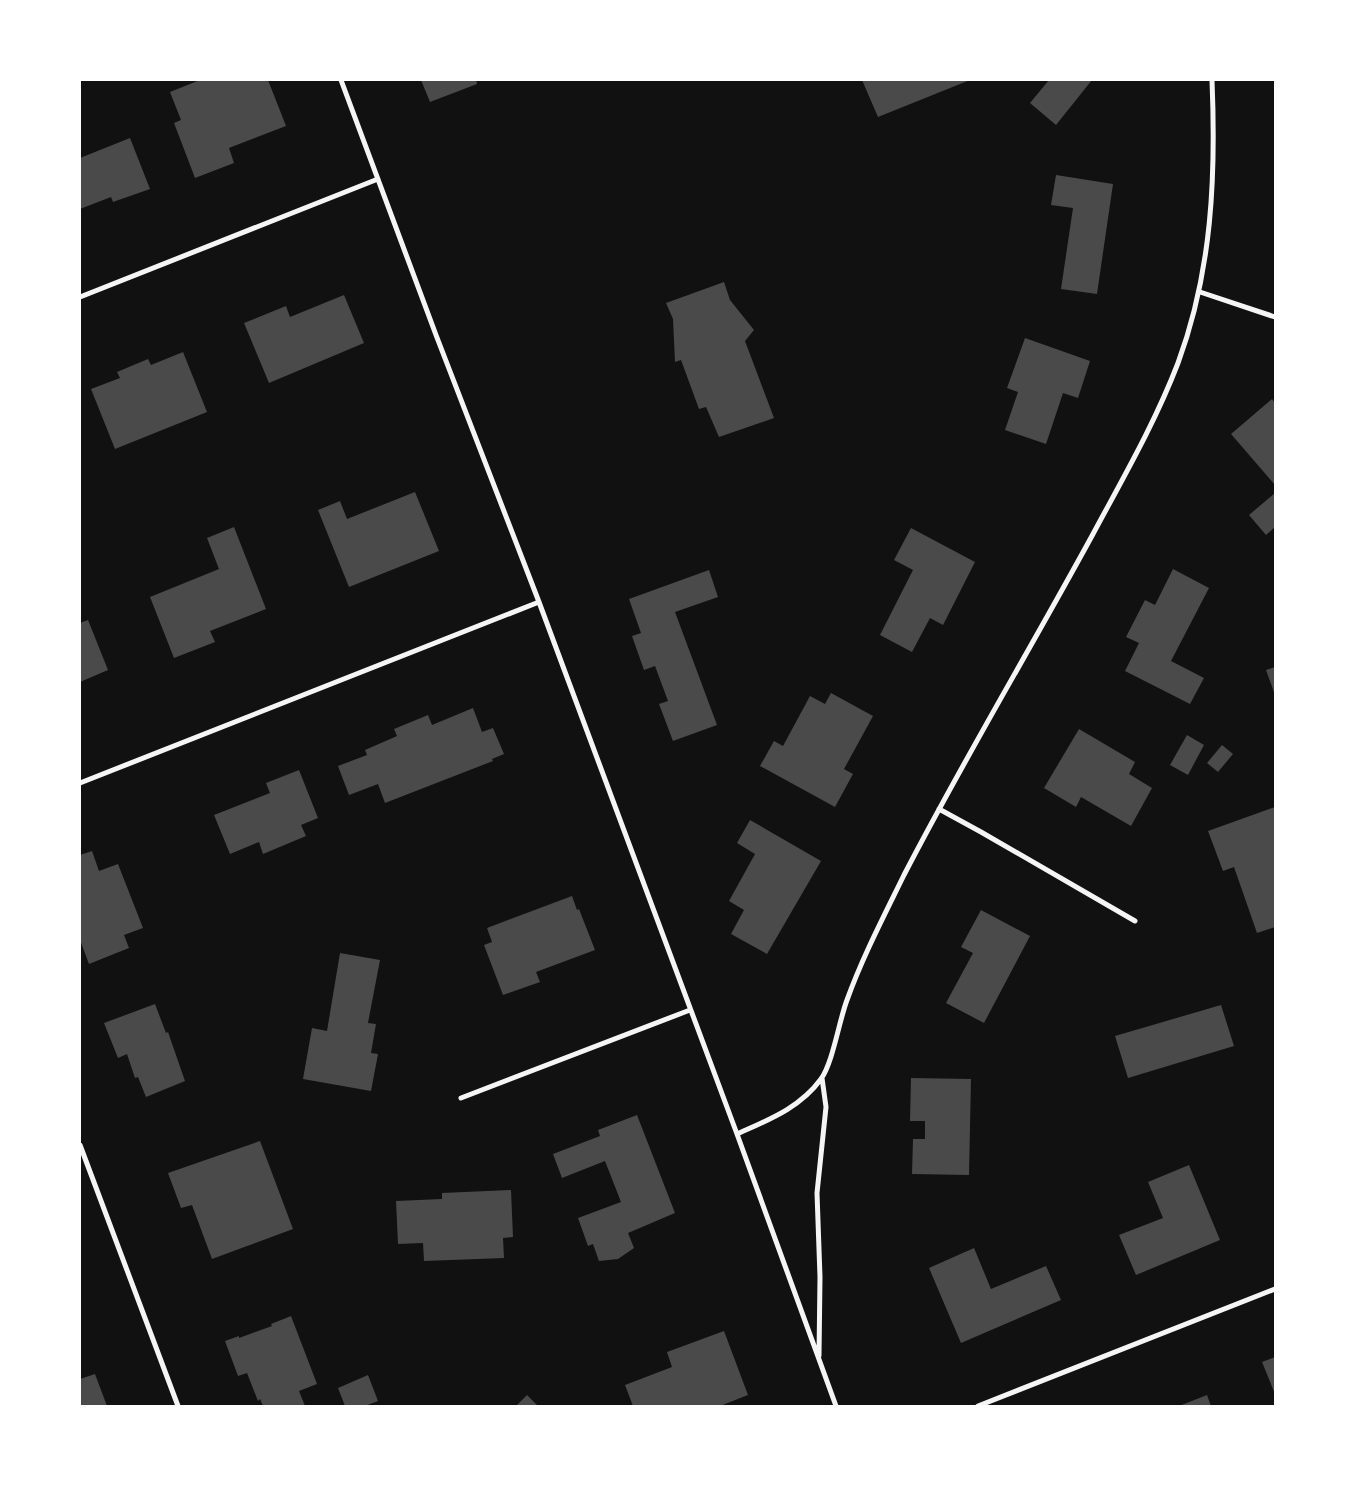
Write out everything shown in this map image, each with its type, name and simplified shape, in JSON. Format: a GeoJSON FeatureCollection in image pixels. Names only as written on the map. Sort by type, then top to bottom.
{"type":"FeatureCollection","features":[{"type":"Feature","properties":{"kind":"street"},"geometry":{"type":"LineString","coordinates":[[341,80],[539,602],[836,1406]]}},
{"type":"Feature","properties":{"kind":"street"},"geometry":{"type":"LineString","coordinates":[[819,1361],[820,1277],[817,1193],[826,1107],[822,1078],[846,1001],[872,938],[939,809],[1138,450],[1178,362],[1200,292],[1208,241],[1214,133],[1212,80]]}},
{"type":"Feature","properties":{"kind":"street"},"geometry":{"type":"LineString","coordinates":[[80,297],[378,178]]}},
{"type":"Feature","properties":{"kind":"street"},"geometry":{"type":"LineString","coordinates":[[1200,292],[1275,317]]}},
{"type":"Feature","properties":{"kind":"street"},"geometry":{"type":"LineString","coordinates":[[80,783],[539,602]]}},
{"type":"Feature","properties":{"kind":"street"},"geometry":{"type":"LineString","coordinates":[[939,809],[1135,921]]}},
{"type":"Feature","properties":{"kind":"street"},"geometry":{"type":"LineString","coordinates":[[461,1098],[690,1010]]}},
{"type":"Feature","properties":{"kind":"street"},"geometry":{"type":"LineString","coordinates":[[737,1134],[794,1107],[822,1078]]}},
{"type":"Feature","properties":{"kind":"street"},"geometry":{"type":"LineString","coordinates":[[80,1145],[178,1406]]}},
{"type":"Feature","properties":{"kind":"street"},"geometry":{"type":"LineString","coordinates":[[978,1406],[1275,1289]]}},
{"type":"Feature","properties":{"kind":"building"},"geometry":{"type":"Polygon","coordinates":[[[200,80],[268,80],[286,126],[229,148],[234,163],[195,178],[174,123],[181,120],[170,92],[200,80]]]}},
{"type":"Feature","properties":{"kind":"building"},"geometry":{"type":"Polygon","coordinates":[[[421,80],[476,80],[477,84],[430,102],[421,80]]]}},
{"type":"Feature","properties":{"kind":"building"},"geometry":{"type":"Polygon","coordinates":[[[862,80],[970,80],[878,117],[862,80]]]}},
{"type":"Feature","properties":{"kind":"building"},"geometry":{"type":"Polygon","coordinates":[[[1049,80],[1092,80],[1056,125],[1030,103],[1049,80]]]}},
{"type":"Feature","properties":{"kind":"building"},"geometry":{"type":"Polygon","coordinates":[[[130,138],[150,189],[113,202],[111,197],[80,209],[80,158],[130,138]]]}},
{"type":"Feature","properties":{"kind":"building"},"geometry":{"type":"Polygon","coordinates":[[[1056,175],[1113,184],[1097,294],[1061,289],[1073,208],[1051,205],[1056,175]]]}},
{"type":"Feature","properties":{"kind":"building"},"geometry":{"type":"Polygon","coordinates":[[[724,282],[730,300],[754,330],[745,341],[774,418],[719,437],[706,407],[699,409],[681,360],[675,362],[673,319],[666,303],[724,282]]]}},
{"type":"Feature","properties":{"kind":"building"},"geometry":{"type":"Polygon","coordinates":[[[344,295],[364,343],[269,383],[244,323],[286,306],[290,317],[344,295]]]}},
{"type":"Feature","properties":{"kind":"building"},"geometry":{"type":"Polygon","coordinates":[[[1025,338],[1090,361],[1078,398],[1063,393],[1046,444],[1005,430],[1018,392],[1007,388],[1025,338]]]}},
{"type":"Feature","properties":{"kind":"building"},"geometry":{"type":"Polygon","coordinates":[[[183,352],[207,412],[115,449],[91,389],[120,378],[117,372],[148,359],[151,365],[183,352]]]}},
{"type":"Feature","properties":{"kind":"building"},"geometry":{"type":"Polygon","coordinates":[[[1272,399],[1275,403],[1275,485],[1231,434],[1272,399]]]}},
{"type":"Feature","properties":{"kind":"building"},"geometry":{"type":"Polygon","coordinates":[[[415,492],[439,551],[349,587],[318,510],[340,501],[347,519],[415,492]]]}},
{"type":"Feature","properties":{"kind":"building"},"geometry":{"type":"Polygon","coordinates":[[[1275,493],[1275,527],[1266,535],[1249,515],[1275,493]]]}},
{"type":"Feature","properties":{"kind":"building"},"geometry":{"type":"Polygon","coordinates":[[[234,527],[266,609],[210,631],[215,642],[174,658],[150,597],[219,569],[207,538],[234,527]]]}},
{"type":"Feature","properties":{"kind":"building"},"geometry":{"type":"Polygon","coordinates":[[[911,528],[975,562],[943,625],[930,618],[912,652],[880,635],[913,570],[894,560],[911,528]]]}},
{"type":"Feature","properties":{"kind":"building"},"geometry":{"type":"Polygon","coordinates":[[[1173,569],[1209,588],[1171,661],[1204,678],[1190,704],[1125,671],[1139,643],[1126,637],[1145,600],[1155,605],[1173,569]]]}},
{"type":"Feature","properties":{"kind":"building"},"geometry":{"type":"Polygon","coordinates":[[[709,570],[718,597],[675,612],[717,725],[673,741],[659,704],[668,701],[655,666],[644,670],[632,636],[641,633],[629,599],[709,570]]]}},
{"type":"Feature","properties":{"kind":"building"},"geometry":{"type":"Polygon","coordinates":[[[88,620],[108,670],[80,682],[80,623],[88,620]]]}},
{"type":"Feature","properties":{"kind":"building"},"geometry":{"type":"Polygon","coordinates":[[[1275,667],[1275,695],[1266,670],[1275,667]]]}},
{"type":"Feature","properties":{"kind":"building"},"geometry":{"type":"Polygon","coordinates":[[[831,693],[873,716],[844,769],[853,774],[835,807],[760,766],[774,741],[783,746],[810,696],[825,704],[831,693]]]}},
{"type":"Feature","properties":{"kind":"building"},"geometry":{"type":"Polygon","coordinates":[[[473,708],[482,732],[493,728],[504,754],[492,759],[493,761],[385,803],[378,784],[349,795],[338,766],[367,755],[365,750],[397,736],[394,729],[428,715],[432,725],[473,708]]]}},
{"type":"Feature","properties":{"kind":"building"},"geometry":{"type":"Polygon","coordinates":[[[1079,729],[1135,762],[1129,774],[1152,788],[1131,826],[1081,797],[1076,807],[1044,788],[1079,729]]]}},
{"type":"Feature","properties":{"kind":"building"},"geometry":{"type":"Polygon","coordinates":[[[1187,735],[1204,745],[1188,775],[1170,765],[1187,735]]]}},
{"type":"Feature","properties":{"kind":"building"},"geometry":{"type":"Polygon","coordinates":[[[1222,745],[1233,754],[1218,772],[1207,763],[1222,745]]]}},
{"type":"Feature","properties":{"kind":"building"},"geometry":{"type":"Polygon","coordinates":[[[299,770],[318,818],[301,825],[306,836],[263,854],[259,842],[230,854],[214,815],[270,793],[266,783],[299,770]]]}},
{"type":"Feature","properties":{"kind":"building"},"geometry":{"type":"Polygon","coordinates":[[[1275,807],[1275,927],[1257,933],[1234,867],[1223,871],[1208,831],[1275,807]]]}},
{"type":"Feature","properties":{"kind":"building"},"geometry":{"type":"Polygon","coordinates":[[[750,820],[821,861],[767,954],[731,934],[744,910],[729,901],[755,854],[737,843],[750,820]]]}},
{"type":"Feature","properties":{"kind":"building"},"geometry":{"type":"Polygon","coordinates":[[[92,851],[99,871],[118,864],[143,928],[124,935],[129,948],[89,964],[80,940],[80,855],[92,851]]]}},
{"type":"Feature","properties":{"kind":"building"},"geometry":{"type":"Polygon","coordinates":[[[572,896],[595,950],[536,972],[540,982],[503,995],[484,945],[492,942],[487,928],[572,896]]]}},
{"type":"Feature","properties":{"kind":"building"},"geometry":{"type":"Polygon","coordinates":[[[981,910],[1030,936],[984,1023],[946,1003],[973,953],[961,947],[981,910]]]}},
{"type":"Feature","properties":{"kind":"building"},"geometry":{"type":"Polygon","coordinates":[[[340,953],[380,960],[368,1023],[376,1024],[371,1053],[378,1054],[371,1091],[303,1079],[312,1028],[327,1031],[340,953]]]}},
{"type":"Feature","properties":{"kind":"building"},"geometry":{"type":"Polygon","coordinates":[[[155,1004],[166,1033],[168,1032],[185,1081],[146,1097],[138,1077],[135,1078],[127,1054],[118,1058],[104,1023],[155,1004]]]}},
{"type":"Feature","properties":{"kind":"building"},"geometry":{"type":"Polygon","coordinates":[[[1221,1005],[1234,1046],[1128,1078],[1115,1036],[1221,1005]]]}},
{"type":"Feature","properties":{"kind":"building"},"geometry":{"type":"Polygon","coordinates":[[[911,1078],[971,1079],[969,1175],[912,1174],[913,1139],[925,1139],[925,1121],[910,1121],[911,1078]]]}},
{"type":"Feature","properties":{"kind":"building"},"geometry":{"type":"Polygon","coordinates":[[[637,1115],[675,1213],[628,1233],[634,1248],[618,1259],[599,1261],[593,1244],[588,1246],[578,1218],[621,1202],[605,1161],[562,1178],[553,1154],[600,1136],[598,1130],[637,1115]]]}},
{"type":"Feature","properties":{"kind":"building"},"geometry":{"type":"Polygon","coordinates":[[[260,1141],[293,1229],[212,1259],[192,1205],[181,1208],[168,1173],[260,1141]]]}},
{"type":"Feature","properties":{"kind":"building"},"geometry":{"type":"Polygon","coordinates":[[[1189,1165],[1220,1240],[1136,1275],[1119,1235],[1163,1218],[1148,1182],[1189,1165]]]}},
{"type":"Feature","properties":{"kind":"building"},"geometry":{"type":"Polygon","coordinates":[[[511,1190],[513,1237],[503,1238],[504,1258],[424,1261],[423,1243],[398,1244],[396,1201],[442,1199],[442,1193],[511,1190]]]}},
{"type":"Feature","properties":{"kind":"building"},"geometry":{"type":"Polygon","coordinates":[[[974,1248],[991,1289],[1046,1266],[1061,1300],[961,1343],[929,1268],[974,1248]]]}},
{"type":"Feature","properties":{"kind":"building"},"geometry":{"type":"Polygon","coordinates":[[[291,1316],[317,1384],[299,1391],[305,1406],[263,1406],[260,1399],[258,1401],[247,1373],[238,1376],[225,1341],[272,1326],[271,1324],[291,1316]]]}},
{"type":"Feature","properties":{"kind":"building"},"geometry":{"type":"Polygon","coordinates":[[[724,1331],[748,1395],[720,1406],[633,1406],[625,1385],[672,1367],[667,1352],[724,1331]]]}},
{"type":"Feature","properties":{"kind":"building"},"geometry":{"type":"Polygon","coordinates":[[[1275,1357],[1275,1394],[1262,1362],[1275,1357]]]}},
{"type":"Feature","properties":{"kind":"building"},"geometry":{"type":"Polygon","coordinates":[[[95,1374],[107,1406],[80,1406],[80,1379],[95,1374]]]}},
{"type":"Feature","properties":{"kind":"building"},"geometry":{"type":"Polygon","coordinates":[[[368,1375],[378,1401],[365,1406],[345,1406],[338,1388],[368,1375]]]}},
{"type":"Feature","properties":{"kind":"building"},"geometry":{"type":"Polygon","coordinates":[[[527,1395],[538,1406],[516,1406],[527,1395]]]}},
{"type":"Feature","properties":{"kind":"building"},"geometry":{"type":"Polygon","coordinates":[[[1207,1395],[1211,1406],[1179,1406],[1207,1395]]]}}]}
